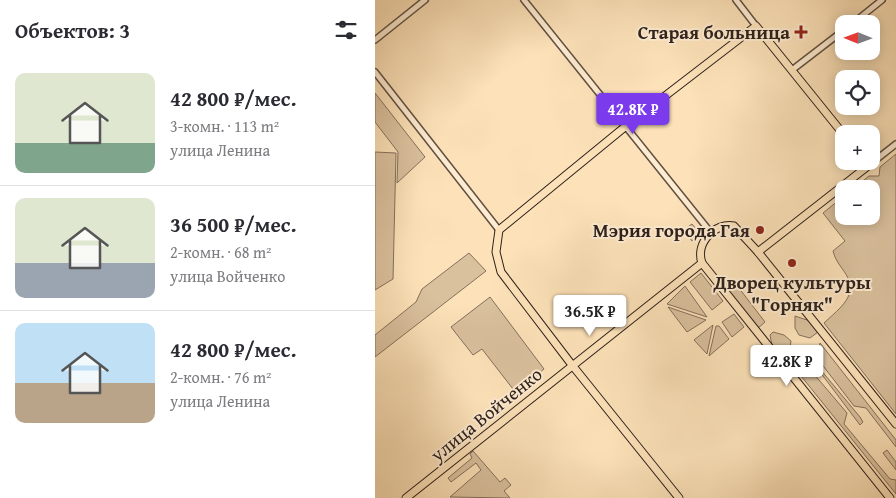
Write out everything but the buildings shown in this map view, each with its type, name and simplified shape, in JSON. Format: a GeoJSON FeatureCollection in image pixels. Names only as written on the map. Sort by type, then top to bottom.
{"type":"FeatureCollection","features":[{"type":"Feature","properties":{"kind":"main road"},"geometry":{"type":"LineString","coordinates":[[679,498],[572,365],[501,272],[496,252],[499,230],[626,126],[756,26],[836,125]]}},
{"type":"Feature","properties":{"kind":"main road"},"geometry":{"type":"LineString","coordinates":[[758,252],[858,170]]}},
{"type":"Feature","properties":{"kind":"main road"},"geometry":{"type":"LineString","coordinates":[[890,498],[702,263],[700,247],[712,234],[724,226],[734,226],[758,252],[896,424]]}},
{"type":"Feature","properties":{"kind":"main road","name":"улица Войченко"},"geometry":{"type":"LineString","coordinates":[[406,498],[702,263]]}},
{"type":"Feature","properties":{"kind":"street"},"geometry":{"type":"LineString","coordinates":[[375,40],[425,0]]}},
{"type":"Feature","properties":{"kind":"street"},"geometry":{"type":"LineString","coordinates":[[524,0],[712,234]]}},
{"type":"Feature","properties":{"kind":"street"},"geometry":{"type":"LineString","coordinates":[[736,0],[756,26]]}},
{"type":"Feature","properties":{"kind":"street"},"geometry":{"type":"LineString","coordinates":[[863,15],[882,0]]}},
{"type":"Feature","properties":{"kind":"street"},"geometry":{"type":"LineString","coordinates":[[793,70],[835,37]]}},
{"type":"Feature","properties":{"kind":"street"},"geometry":{"type":"LineString","coordinates":[[375,72],[499,230]]}},
{"type":"Feature","properties":{"kind":"street"},"geometry":{"type":"LineString","coordinates":[[880,154],[896,144]]}},
{"type":"Feature","properties":{"kind":"shaded area"},"geometry":{"type":"Polygon","coordinates":[[[375,93],[425,157],[397,183],[398,152],[375,122],[375,93]]]}},
{"type":"Feature","properties":{"kind":"shaded area"},"geometry":{"type":"Polygon","coordinates":[[[375,152],[396,153],[393,279],[375,290],[375,152]]]}},
{"type":"Feature","properties":{"kind":"shaded area"},"geometry":{"type":"Polygon","coordinates":[[[896,154],[896,414],[824,323],[844,304],[850,292],[850,285],[833,251],[845,241],[823,213],[835,203],[835,225],[880,225],[880,180],[864,180],[869,176],[879,176],[880,167],[896,154]]]}},
{"type":"Feature","properties":{"kind":"shaded area"},"geometry":{"type":"Polygon","coordinates":[[[692,224],[701,235],[692,241],[684,230],[692,224]]]}},
{"type":"Feature","properties":{"kind":"shaded area"},"geometry":{"type":"Polygon","coordinates":[[[469,253],[486,271],[375,357],[375,335],[416,302],[422,289],[469,253]]]}},
{"type":"Feature","properties":{"kind":"shaded area"},"geometry":{"type":"Polygon","coordinates":[[[701,273],[723,301],[712,310],[690,282],[701,273]]]}},
{"type":"Feature","properties":{"kind":"shaded area"},"geometry":{"type":"Polygon","coordinates":[[[732,279],[765,322],[757,329],[723,286],[732,279]]]}},
{"type":"Feature","properties":{"kind":"shaded area"},"geometry":{"type":"Polygon","coordinates":[[[685,286],[707,317],[667,304],[685,286]]]}},
{"type":"Feature","properties":{"kind":"shaded area"},"geometry":{"type":"Polygon","coordinates":[[[490,297],[544,369],[534,377],[537,383],[527,391],[521,383],[513,389],[482,349],[473,355],[451,327],[490,297]]]}},
{"type":"Feature","properties":{"kind":"shaded area"},"geometry":{"type":"Polygon","coordinates":[[[668,307],[706,320],[687,332],[668,307]]]}},
{"type":"Feature","properties":{"kind":"shaded area"},"geometry":{"type":"Polygon","coordinates":[[[734,314],[744,327],[732,337],[722,322],[734,314]]]}},
{"type":"Feature","properties":{"kind":"shaded area"},"geometry":{"type":"Polygon","coordinates":[[[795,316],[810,321],[818,332],[810,338],[799,335],[795,328],[795,316]]]}},
{"type":"Feature","properties":{"kind":"shaded area"},"geometry":{"type":"Polygon","coordinates":[[[713,325],[707,354],[694,340],[713,325]]]}},
{"type":"Feature","properties":{"kind":"shaded area"},"geometry":{"type":"Polygon","coordinates":[[[716,326],[719,326],[729,339],[709,356],[716,326]]]}},
{"type":"Feature","properties":{"kind":"shaded area"},"geometry":{"type":"Polygon","coordinates":[[[773,332],[784,335],[791,341],[789,354],[781,359],[773,350],[770,335],[773,332]]]}},
{"type":"Feature","properties":{"kind":"shaded area"},"geometry":{"type":"Polygon","coordinates":[[[820,343],[896,440],[896,447],[866,408],[854,406],[817,358],[820,343]]]}},
{"type":"Feature","properties":{"kind":"shaded area"},"geometry":{"type":"Polygon","coordinates":[[[812,357],[860,417],[863,422],[860,425],[814,364],[812,365],[808,360],[812,357]]]}},
{"type":"Feature","properties":{"kind":"shaded area"},"geometry":{"type":"Polygon","coordinates":[[[797,362],[808,367],[847,413],[844,424],[890,479],[896,480],[896,494],[793,366],[797,362]]]}},
{"type":"Feature","properties":{"kind":"shaded area"},"geometry":{"type":"Polygon","coordinates":[[[887,450],[896,462],[896,470],[883,453],[887,450]]]}},
{"type":"Feature","properties":{"kind":"shaded area"},"geometry":{"type":"Polygon","coordinates":[[[473,451],[500,482],[505,478],[511,485],[504,491],[510,498],[450,497],[481,470],[476,463],[451,482],[448,478],[472,458],[470,454],[473,451]]]}},
{"type":"Feature","properties":{"kind":"place","name":"Старая больница"},"geometry":{"type":"Point","coordinates":[801,32]}},
{"type":"Feature","properties":{"kind":"place","name":"Мэрия города Гая"},"geometry":{"type":"Point","coordinates":[760,230]}},
{"type":"Feature","properties":{"kind":"place","name":"Дворец культуры \"Горняк\""},"geometry":{"type":"Point","coordinates":[792,263]}}]}
